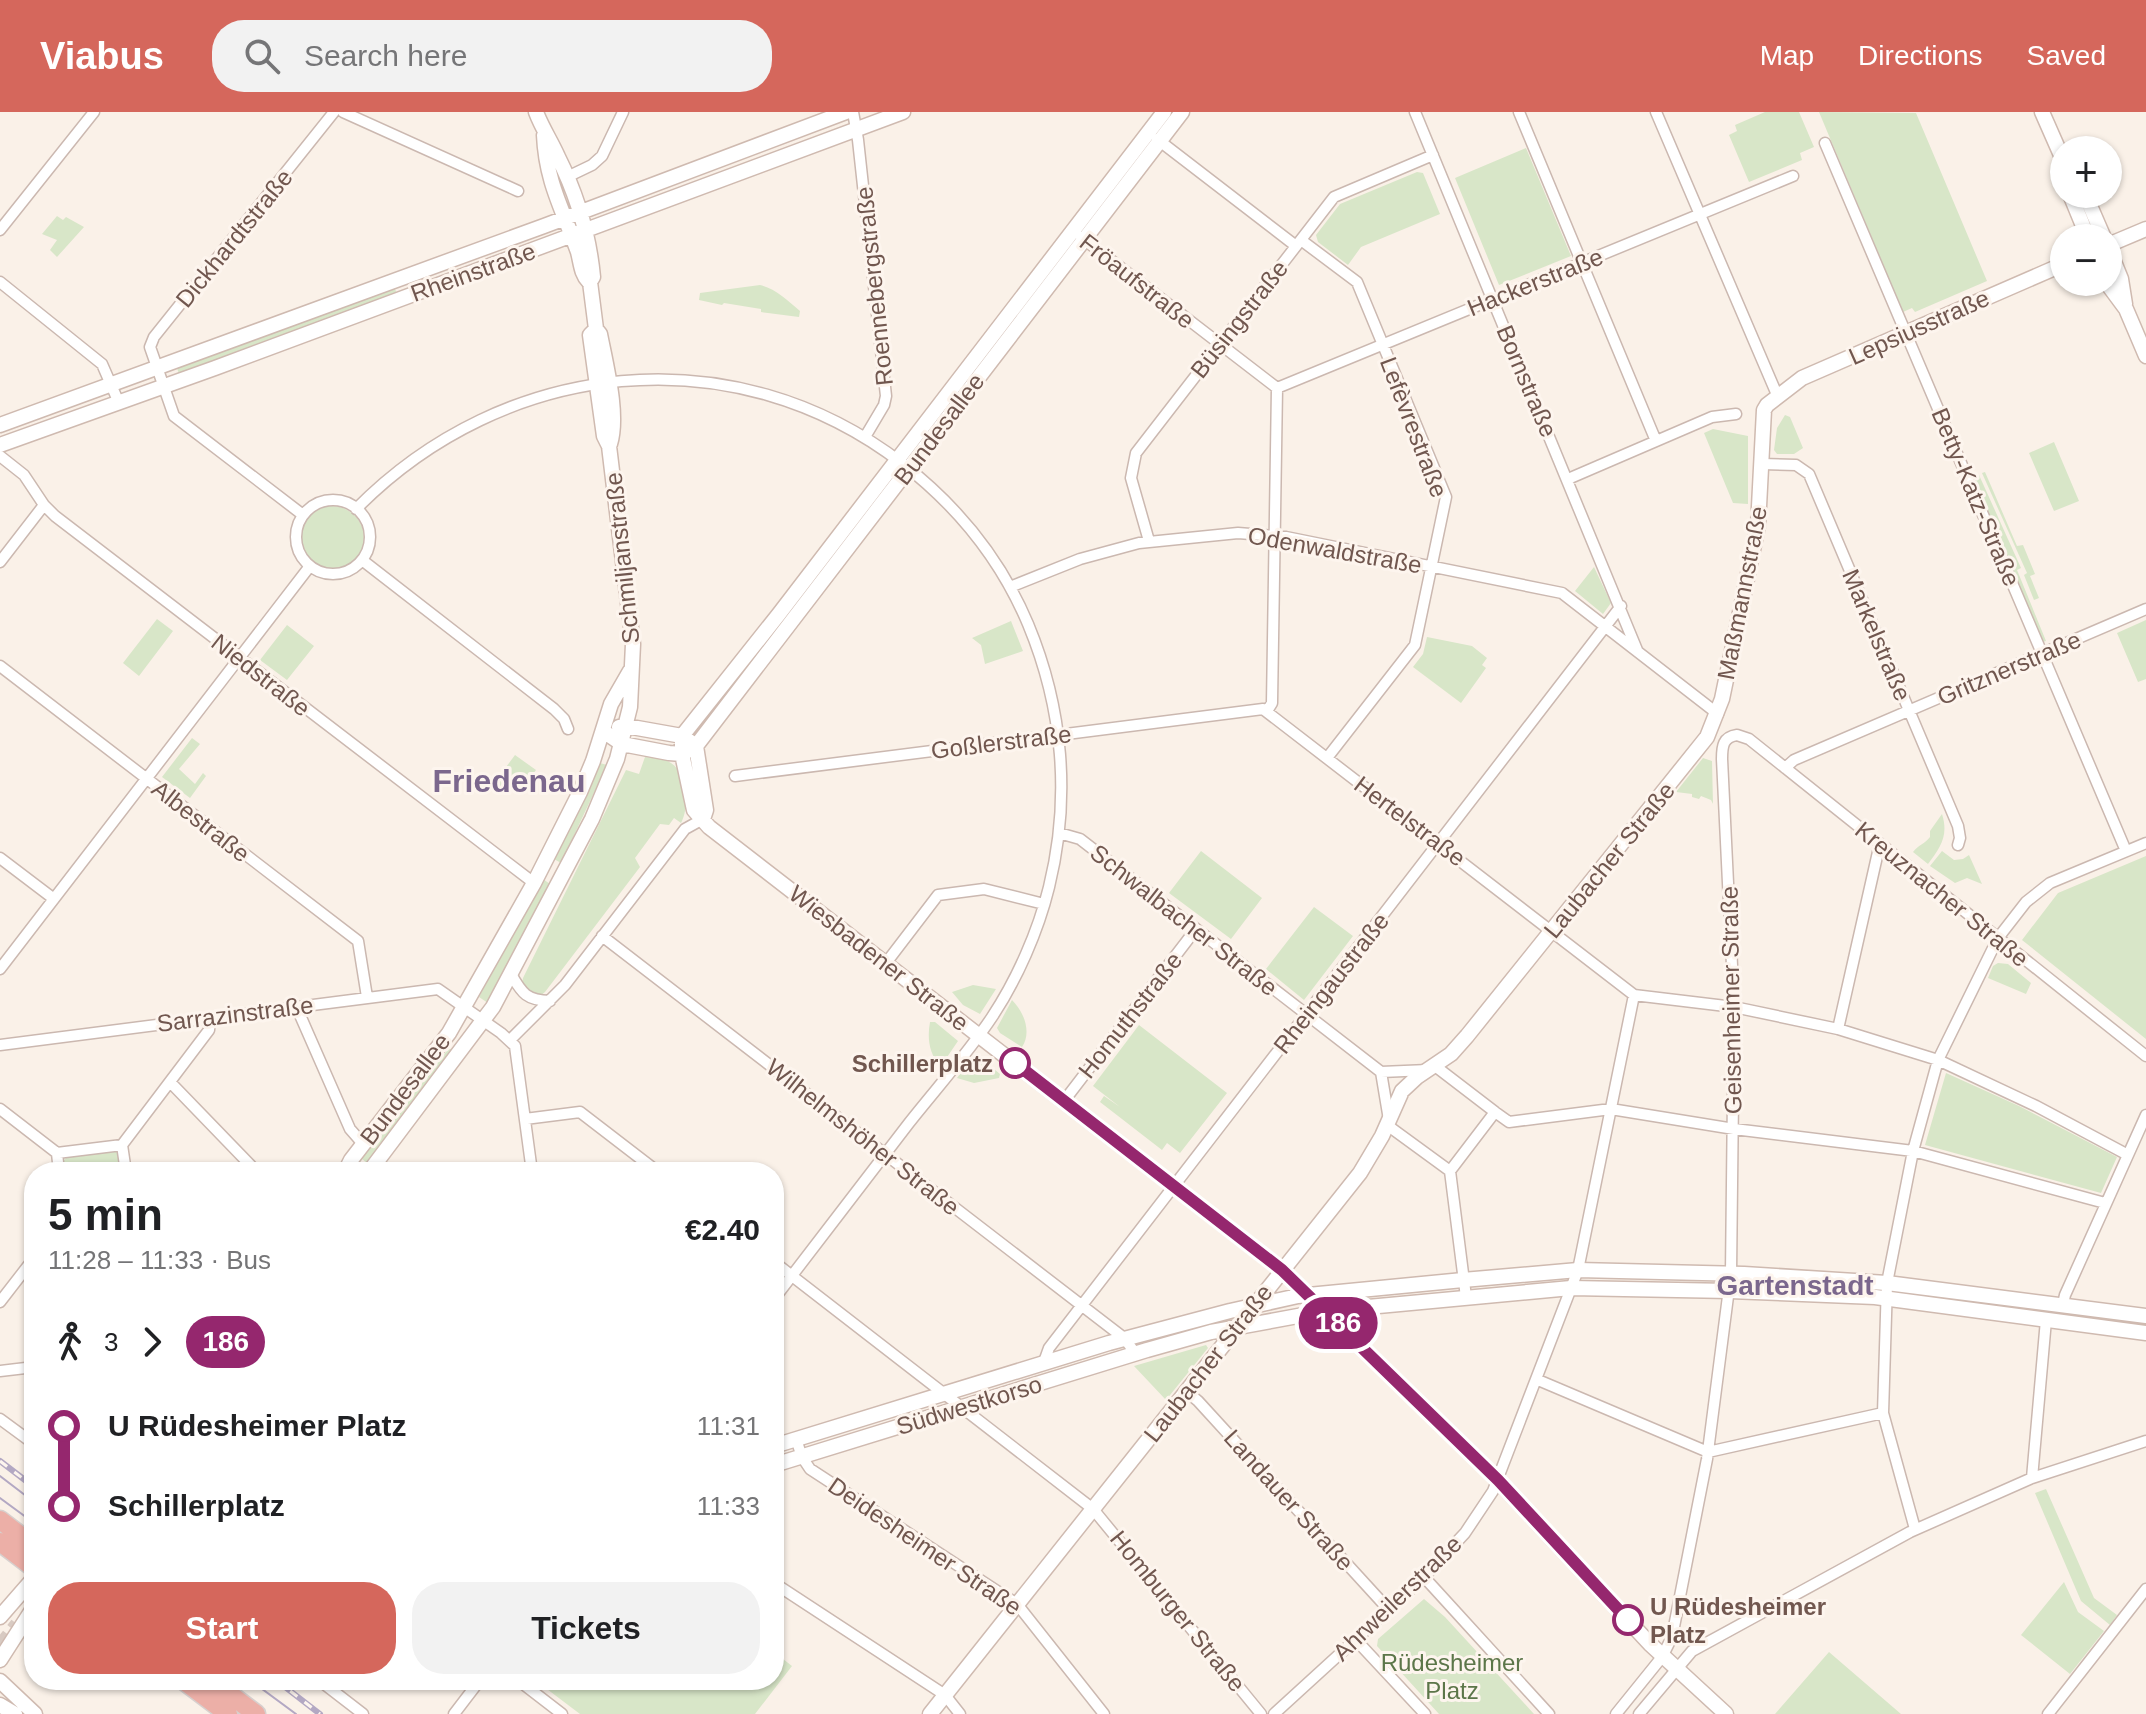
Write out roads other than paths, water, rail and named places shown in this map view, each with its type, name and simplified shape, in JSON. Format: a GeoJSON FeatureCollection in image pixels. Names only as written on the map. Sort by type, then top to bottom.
{"type":"FeatureCollection","features":[{"type":"Feature","properties":{"kind":"highway"},"geometry":{"type":"LineString","coordinates":[[0,1520],[24,1538]]}},
{"type":"Feature","properties":{"kind":"highway"},"geometry":{"type":"LineString","coordinates":[[0,1542],[24,1560]]}},
{"type":"Feature","properties":{"kind":"highway"},"geometry":{"type":"LineString","coordinates":[[196,1690],[228,1714]]}},
{"type":"Feature","properties":{"kind":"highway"},"geometry":{"type":"LineString","coordinates":[[224,1690],[256,1714]]}},
{"type":"Feature","properties":{"kind":"street"},"geometry":{"type":"LineString","coordinates":[[0,230],[94,112]]}},
{"type":"Feature","properties":{"kind":"street","name":"Dickhardtstraße"},"geometry":{"type":"LineString","coordinates":[[156,369],[150,347],[154,337],[334,112]]}},
{"type":"Feature","properties":{"kind":"street"},"geometry":{"type":"LineString","coordinates":[[343,112],[518,191]]}},
{"type":"Feature","properties":{"kind":"street"},"geometry":{"type":"LineString","coordinates":[[536,112],[544,133]]}},
{"type":"Feature","properties":{"kind":"street"},"geometry":{"type":"LineString","coordinates":[[567,177],[597,161],[623,112]]}},
{"type":"Feature","properties":{"kind":"street","name":"Rheinstraße"},"geometry":{"type":"LineString","coordinates":[[0,425],[564,219],[846,112]]}},
{"type":"Feature","properties":{"kind":"street","name":"Roennebergstraße"},"geometry":{"type":"LineString","coordinates":[[853,112],[886,396],[865,437]]}},
{"type":"Feature","properties":{"kind":"street","name":"Rheinstraße"},"geometry":{"type":"LineString","coordinates":[[0,445],[903,112]]}},
{"type":"Feature","properties":{"kind":"street","name":"Bundesallee"},"geometry":{"type":"LineString","coordinates":[[1154,137],[1164,112]]}},
{"type":"Feature","properties":{"kind":"street","name":"Bundesallee"},"geometry":{"type":"LineString","coordinates":[[696,746],[903,464],[1154,137],[1182,112]]}},
{"type":"Feature","properties":{"kind":"street","name":"Bornstraße"},"geometry":{"type":"LineString","coordinates":[[1415,112],[1638,651]]}},
{"type":"Feature","properties":{"kind":"street"},"geometry":{"type":"LineString","coordinates":[[1519,112],[1656,441]]}},
{"type":"Feature","properties":{"kind":"street"},"geometry":{"type":"LineString","coordinates":[[1656,112],[1778,397]]}},
{"type":"Feature","properties":{"kind":"street"},"geometry":{"type":"LineString","coordinates":[[2042,112],[2053,136]]}},
{"type":"Feature","properties":{"kind":"street","name":"Schmiljanstraße"},"geometry":{"type":"LineString","coordinates":[[511,974],[592,819],[622,744],[630,707],[632,630],[609,446],[604,436],[596,383],[600,334],[596,329],[590,282],[593,277],[587,230],[567,177],[544,133]]}},
{"type":"Feature","properties":{"kind":"street","name":"Schmiljanstraße"},"geometry":{"type":"LineString","coordinates":[[544,133],[549,178],[585,278],[590,282]]}},
{"type":"Feature","properties":{"kind":"street","name":"Lefèvrestraße"},"geometry":{"type":"LineString","coordinates":[[1154,137],[1357,282],[1446,497],[1415,645],[1327,758]]}},
{"type":"Feature","properties":{"kind":"street","name":"Betty-Katz-Straße"},"geometry":{"type":"LineString","coordinates":[[1825,143],[2126,851]]}},
{"type":"Feature","properties":{"kind":"street","name":"Büsingstraße"},"geometry":{"type":"LineString","coordinates":[[1149,541],[1131,478],[1133,460],[1334,197],[1433,155]]}},
{"type":"Feature","properties":{"kind":"street","name":"Hackerstraße"},"geometry":{"type":"LineString","coordinates":[[1277,388],[1793,176]]}},
{"type":"Feature","properties":{"kind":"street"},"geometry":{"type":"LineString","coordinates":[[2122,240],[2146,229]]}},
{"type":"Feature","properties":{"kind":"street","name":"Fröaufstraße"},"geometry":{"type":"LineString","coordinates":[[1079,236],[1277,388]]}},
{"type":"Feature","properties":{"kind":"street"},"geometry":{"type":"LineString","coordinates":[[430,268],[436,286]]}},
{"type":"Feature","properties":{"kind":"street","name":"Lepsiusstraße"},"geometry":{"type":"LineString","coordinates":[[1778,397],[1802,378],[2050,270]]}},
{"type":"Feature","properties":{"kind":"street"},"geometry":{"type":"LineString","coordinates":[[0,282],[99,361],[119,403]]}},
{"type":"Feature","properties":{"kind":"street"},"geometry":{"type":"LineString","coordinates":[[2122,285],[2126,309]]}},
{"type":"Feature","properties":{"kind":"street"},"geometry":{"type":"LineString","coordinates":[[2116,296],[2126,309],[2146,356]]}},
{"type":"Feature","properties":{"kind":"street"},"geometry":{"type":"LineString","coordinates":[[156,369],[174,416],[303,515]]}},
{"type":"Feature","properties":{"kind":"street"},"geometry":{"type":"LineString","coordinates":[[356,509],[407,463],[467,425],[540,396],[596,383],[672,380],[749,391],[811,410],[865,437],[939,494],[969,527],[1010,587],[1043,661],[1059,734],[1062,772],[1059,833],[1044,904],[1031,941],[990,1020],[784,1286]]}},
{"type":"Feature","properties":{"kind":"street"},"geometry":{"type":"LineString","coordinates":[[1267,711],[1272,703],[1277,388]]}},
{"type":"Feature","properties":{"kind":"street","name":"Maßmannstraße"},"geometry":{"type":"LineString","coordinates":[[1718,714],[1758,526],[1765,425],[1776,410],[1778,397]]}},
{"type":"Feature","properties":{"kind":"street"},"geometry":{"type":"LineString","coordinates":[[1568,479],[1712,417],[1736,414]]}},
{"type":"Feature","properties":{"kind":"street","name":"Niedstraße"},"geometry":{"type":"LineString","coordinates":[[0,456],[24,475],[44,505],[534,883]]}},
{"type":"Feature","properties":{"kind":"street","name":"Bundesallee"},"geometry":{"type":"LineString","coordinates":[[682,736],[903,464]]}},
{"type":"Feature","properties":{"kind":"street","name":"Markelstraße"},"geometry":{"type":"LineString","coordinates":[[1762,464],[1796,465],[1809,474],[1958,826],[1958,845]]}},
{"type":"Feature","properties":{"kind":"street"},"geometry":{"type":"LineString","coordinates":[[331,500],[347,503],[356,509],[364,517],[369,530],[369,545],[362,560],[354,568],[340,574],[325,574],[310,566],[300,555],[296,542],[296,529],[303,515],[316,504],[331,500]]}},
{"type":"Feature","properties":{"kind":"street"},"geometry":{"type":"LineString","coordinates":[[0,562],[44,505]]}},
{"type":"Feature","properties":{"kind":"street","name":"Odenwaldstraße"},"geometry":{"type":"LineString","coordinates":[[1010,587],[1080,559],[1149,541],[1213,534],[1275,536],[1562,593],[1605,626]]}},
{"type":"Feature","properties":{"kind":"street"},"geometry":{"type":"LineString","coordinates":[[362,560],[554,709],[564,719],[568,729]]}},
{"type":"Feature","properties":{"kind":"street"},"geometry":{"type":"LineString","coordinates":[[0,969],[310,566]]}},
{"type":"Feature","properties":{"kind":"street","name":"Rheingaustraße"},"geometry":{"type":"LineString","coordinates":[[1044,1362],[1049,1348],[1621,606]]}},
{"type":"Feature","properties":{"kind":"street","name":"Gritznerstraße"},"geometry":{"type":"LineString","coordinates":[[1785,768],[1794,760],[2146,609]]}},
{"type":"Feature","properties":{"kind":"street"},"geometry":{"type":"LineString","coordinates":[[1605,626],[1718,714]]}},
{"type":"Feature","properties":{"kind":"street","name":"Albestraße"},"geometry":{"type":"LineString","coordinates":[[0,666],[358,941],[367,997]]}},
{"type":"Feature","properties":{"kind":"street","name":"Schmiljanstraße"},"geometry":{"type":"LineString","coordinates":[[534,883],[584,783],[611,704],[630,671]]}},
{"type":"Feature","properties":{"kind":"street","name":"Goßlerstraße"},"geometry":{"type":"LineString","coordinates":[[735,776],[1260,708],[1267,711]]}},
{"type":"Feature","properties":{"kind":"street","name":"Hertelstraße"},"geometry":{"type":"LineString","coordinates":[[1267,711],[1634,995]]}},
{"type":"Feature","properties":{"kind":"street","name":"Laubacher Straße"},"geometry":{"type":"LineString","coordinates":[[930,1714],[1360,1173],[1402,1091],[1451,1054],[1467,1036],[1701,744],[1718,714]]}},
{"type":"Feature","properties":{"kind":"street"},"geometry":{"type":"LineString","coordinates":[[531,1162],[516,1054],[510,1040],[531,1016],[550,1001],[685,829],[703,819],[706,810],[696,746],[682,736],[626,726],[603,731]]}},
{"type":"Feature","properties":{"kind":"street"},"geometry":{"type":"LineString","coordinates":[[603,731],[622,744],[682,754],[696,746]]}},
{"type":"Feature","properties":{"kind":"street","name":"Kreuznacher Straße"},"geometry":{"type":"LineString","coordinates":[[1737,735],[1749,739],[2146,1056]]}},
{"type":"Feature","properties":{"kind":"street","name":"Geisenheimer Straße"},"geometry":{"type":"LineString","coordinates":[[1731,1273],[1734,1007],[1722,750],[1726,740],[1737,735]]}},
{"type":"Feature","properties":{"kind":"street"},"geometry":{"type":"LineString","coordinates":[[682,736],[682,754],[694,810],[703,819]]}},
{"type":"Feature","properties":{"kind":"street","name":"Wiesbadener Straße"},"geometry":{"type":"LineString","coordinates":[[703,819],[1282,1270],[1498,1480],[1662,1657],[1726,1714]]}},
{"type":"Feature","properties":{"kind":"street","name":"Schwalbacher Straße"},"geometry":{"type":"LineString","coordinates":[[1059,833],[1080,839],[1381,1072]]}},
{"type":"Feature","properties":{"kind":"street"},"geometry":{"type":"LineString","coordinates":[[1915,1529],[1883,1413],[1886,1298],[1913,1151],[1938,1060],[1998,938],[2020,908],[2044,887],[2146,843]]}},
{"type":"Feature","properties":{"kind":"street"},"geometry":{"type":"LineString","coordinates":[[1838,1029],[1878,852],[1882,846]]}},
{"type":"Feature","properties":{"kind":"street"},"geometry":{"type":"LineString","coordinates":[[0,858],[54,899]]}},
{"type":"Feature","properties":{"kind":"street","name":"Bundesallee"},"geometry":{"type":"LineString","coordinates":[[350,1162],[445,1039],[534,883]]}},
{"type":"Feature","properties":{"kind":"street"},"geometry":{"type":"LineString","coordinates":[[886,963],[938,895],[984,889],[1044,904]]}},
{"type":"Feature","properties":{"kind":"street","name":"Homuthstraße"},"geometry":{"type":"LineString","coordinates":[[1064,1101],[1196,929]]}},
{"type":"Feature","properties":{"kind":"street","name":"Wilhelmshöher Straße"},"geometry":{"type":"LineString","coordinates":[[602,936],[1124,1338]]}},
{"type":"Feature","properties":{"kind":"street"},"geometry":{"type":"LineString","coordinates":[[511,974],[519,990],[528,998],[550,1001]]}},
{"type":"Feature","properties":{"kind":"street","name":"Bundesallee"},"geometry":{"type":"LineString","coordinates":[[377,1162],[462,1051],[511,974]]}},
{"type":"Feature","properties":{"kind":"street","name":"Sarrazinstraße"},"geometry":{"type":"LineString","coordinates":[[0,1045],[438,989],[510,1040]]}},
{"type":"Feature","properties":{"kind":"street"},"geometry":{"type":"LineString","coordinates":[[1571,1288],[1578,1270],[1634,995],[1734,1007],[1838,1029],[1938,1060],[2036,1106],[2128,1155]]}},
{"type":"Feature","properties":{"kind":"street"},"geometry":{"type":"LineString","coordinates":[[296,1006],[350,1129],[364,1145]]}},
{"type":"Feature","properties":{"kind":"street"},"geometry":{"type":"LineString","coordinates":[[0,1109],[57,1153],[122,1145],[209,1030],[210,1018]]}},
{"type":"Feature","properties":{"kind":"street"},"geometry":{"type":"LineString","coordinates":[[445,1039],[462,1051]]}},
{"type":"Feature","properties":{"kind":"street"},"geometry":{"type":"LineString","coordinates":[[1450,1171],[1388,1122],[1381,1072],[1432,1068],[1509,1122],[1610,1109],[1734,1129],[1913,1151],[2105,1203]]}},
{"type":"Feature","properties":{"kind":"street"},"geometry":{"type":"LineString","coordinates":[[170,1082],[247,1162]]}},
{"type":"Feature","properties":{"kind":"street"},"geometry":{"type":"LineString","coordinates":[[525,1119],[580,1112],[645,1162]]}},
{"type":"Feature","properties":{"kind":"street"},"geometry":{"type":"LineString","coordinates":[[1466,1297],[1450,1171],[1495,1112]]}},
{"type":"Feature","properties":{"kind":"street"},"geometry":{"type":"LineString","coordinates":[[2032,1478],[2049,1320],[2065,1295],[2146,1115]]}},
{"type":"Feature","properties":{"kind":"street"},"geometry":{"type":"LineString","coordinates":[[122,1145],[125,1162]]}},
{"type":"Feature","properties":{"kind":"street"},"geometry":{"type":"LineString","coordinates":[[57,1153],[58,1162]]}},
{"type":"Feature","properties":{"kind":"street","name":"Homburger Straße"},"geometry":{"type":"LineString","coordinates":[[784,1270],[1093,1509],[1261,1714]]}},
{"type":"Feature","properties":{"kind":"street","name":"Südwestkorso"},"geometry":{"type":"LineString","coordinates":[[784,1443],[1124,1338],[1253,1305],[1309,1295],[1463,1280],[1578,1270],[1731,1273],[1887,1283],[2146,1316]]}},
{"type":"Feature","properties":{"kind":"street"},"geometry":{"type":"LineString","coordinates":[[0,1302],[24,1271]]}},
{"type":"Feature","properties":{"kind":"street"},"geometry":{"type":"LineString","coordinates":[[1616,1714],[1662,1657],[1672,1637],[1708,1452],[1731,1273]]}},
{"type":"Feature","properties":{"kind":"street","name":"Südwestkorso"},"geometry":{"type":"LineString","coordinates":[[784,1462],[1136,1354],[1236,1327],[1325,1311],[1466,1297],[1571,1288],[1886,1298],[2146,1333]]}},
{"type":"Feature","properties":{"kind":"street","name":"Ahrweilerstraße"},"geometry":{"type":"LineString","coordinates":[[1274,1714],[1424,1577],[1465,1533],[1498,1480],[1571,1288]]}},
{"type":"Feature","properties":{"kind":"street"},"geometry":{"type":"LineString","coordinates":[[1124,1338],[1136,1354]]}},
{"type":"Feature","properties":{"kind":"street"},"geometry":{"type":"LineString","coordinates":[[0,1371],[24,1368]]}},
{"type":"Feature","properties":{"kind":"street"},"geometry":{"type":"LineString","coordinates":[[1538,1380],[1708,1452],[1883,1413]]}},
{"type":"Feature","properties":{"kind":"street","name":"Landauer Straße"},"geometry":{"type":"LineString","coordinates":[[1186,1391],[1389,1610]]}},
{"type":"Feature","properties":{"kind":"street"},"geometry":{"type":"LineString","coordinates":[[0,1419],[24,1437]]}},
{"type":"Feature","properties":{"kind":"street"},"geometry":{"type":"LineString","coordinates":[[796,1439],[802,1457]]}},
{"type":"Feature","properties":{"kind":"street"},"geometry":{"type":"LineString","coordinates":[[1639,1714],[1692,1651],[1915,1529],[2032,1478],[2146,1441]]}},
{"type":"Feature","properties":{"kind":"street","name":"Deidesheimer Straße"},"geometry":{"type":"LineString","coordinates":[[802,1457],[810,1469],[1017,1604],[1104,1714]]}},
{"type":"Feature","properties":{"kind":"street"},"geometry":{"type":"LineString","coordinates":[[1424,1577],[1549,1714]]}},
{"type":"Feature","properties":{"kind":"street"},"geometry":{"type":"LineString","coordinates":[[0,1617],[24,1589]]}},
{"type":"Feature","properties":{"kind":"street"},"geometry":{"type":"LineString","coordinates":[[2048,1714],[2146,1589]]}},
{"type":"Feature","properties":{"kind":"street"},"geometry":{"type":"LineString","coordinates":[[784,1590],[945,1695],[960,1714]]}},
{"type":"Feature","properties":{"kind":"street"},"geometry":{"type":"LineString","coordinates":[[0,1660],[24,1623]]}},
{"type":"Feature","properties":{"kind":"street"},"geometry":{"type":"LineString","coordinates":[[1356,1640],[1425,1714]]}},
{"type":"Feature","properties":{"kind":"street"},"geometry":{"type":"LineString","coordinates":[[0,1681],[35,1714]]}},
{"type":"Feature","properties":{"kind":"street"},"geometry":{"type":"LineString","coordinates":[[332,1690],[363,1714]]}},
{"type":"Feature","properties":{"kind":"street"},"geometry":{"type":"LineString","coordinates":[[454,1714],[472,1690]]}},
{"type":"Feature","properties":{"kind":"street"},"geometry":{"type":"LineString","coordinates":[[531,1690],[562,1714]]}},
{"type":"Feature","properties":{"kind":"street"},"geometry":{"type":"LineString","coordinates":[[0,1705],[15,1714]]}},
{"type":"Feature","properties":{"kind":"tunnel"},"geometry":{"type":"LineString","coordinates":[[0,1646],[17,1624]]}},
{"type":"Feature","properties":{"kind":"tram line"},"geometry":{"type":"LineString","coordinates":[[0,1476],[24,1494]]}},
{"type":"Feature","properties":{"kind":"tram line"},"geometry":{"type":"LineString","coordinates":[[0,1498],[24,1516]]}},
{"type":"Feature","properties":{"kind":"tram line"},"geometry":{"type":"LineString","coordinates":[[264,1690],[296,1714]]}},
{"type":"Feature","properties":{"kind":"railway"},"geometry":{"type":"LineString","coordinates":[[0,1461],[24,1479]]}},
{"type":"Feature","properties":{"kind":"railway"},"geometry":{"type":"LineString","coordinates":[[289,1690],[320,1714]]}},
{"type":"Feature","properties":{"kind":"place","name":"Schillerplatz"},"geometry":{"type":"Point","coordinates":[1015,1063]}},
{"type":"Feature","properties":{"kind":"place","name":"U Rüdesheimer Platz"},"geometry":{"type":"Point","coordinates":[1628,1620]}},
{"type":"Feature","properties":{"kind":"district","name":"Friedenau"},"geometry":{"type":"Point","coordinates":[509,781]}},
{"type":"Feature","properties":{"kind":"district","name":"Gartenstadt"},"geometry":{"type":"Point","coordinates":[1795,1285]}},
{"type":"Feature","properties":{"kind":"park label","name":"Rüdesheimer Platz"},"geometry":{"type":"Point","coordinates":[1452,1676]}}]}
